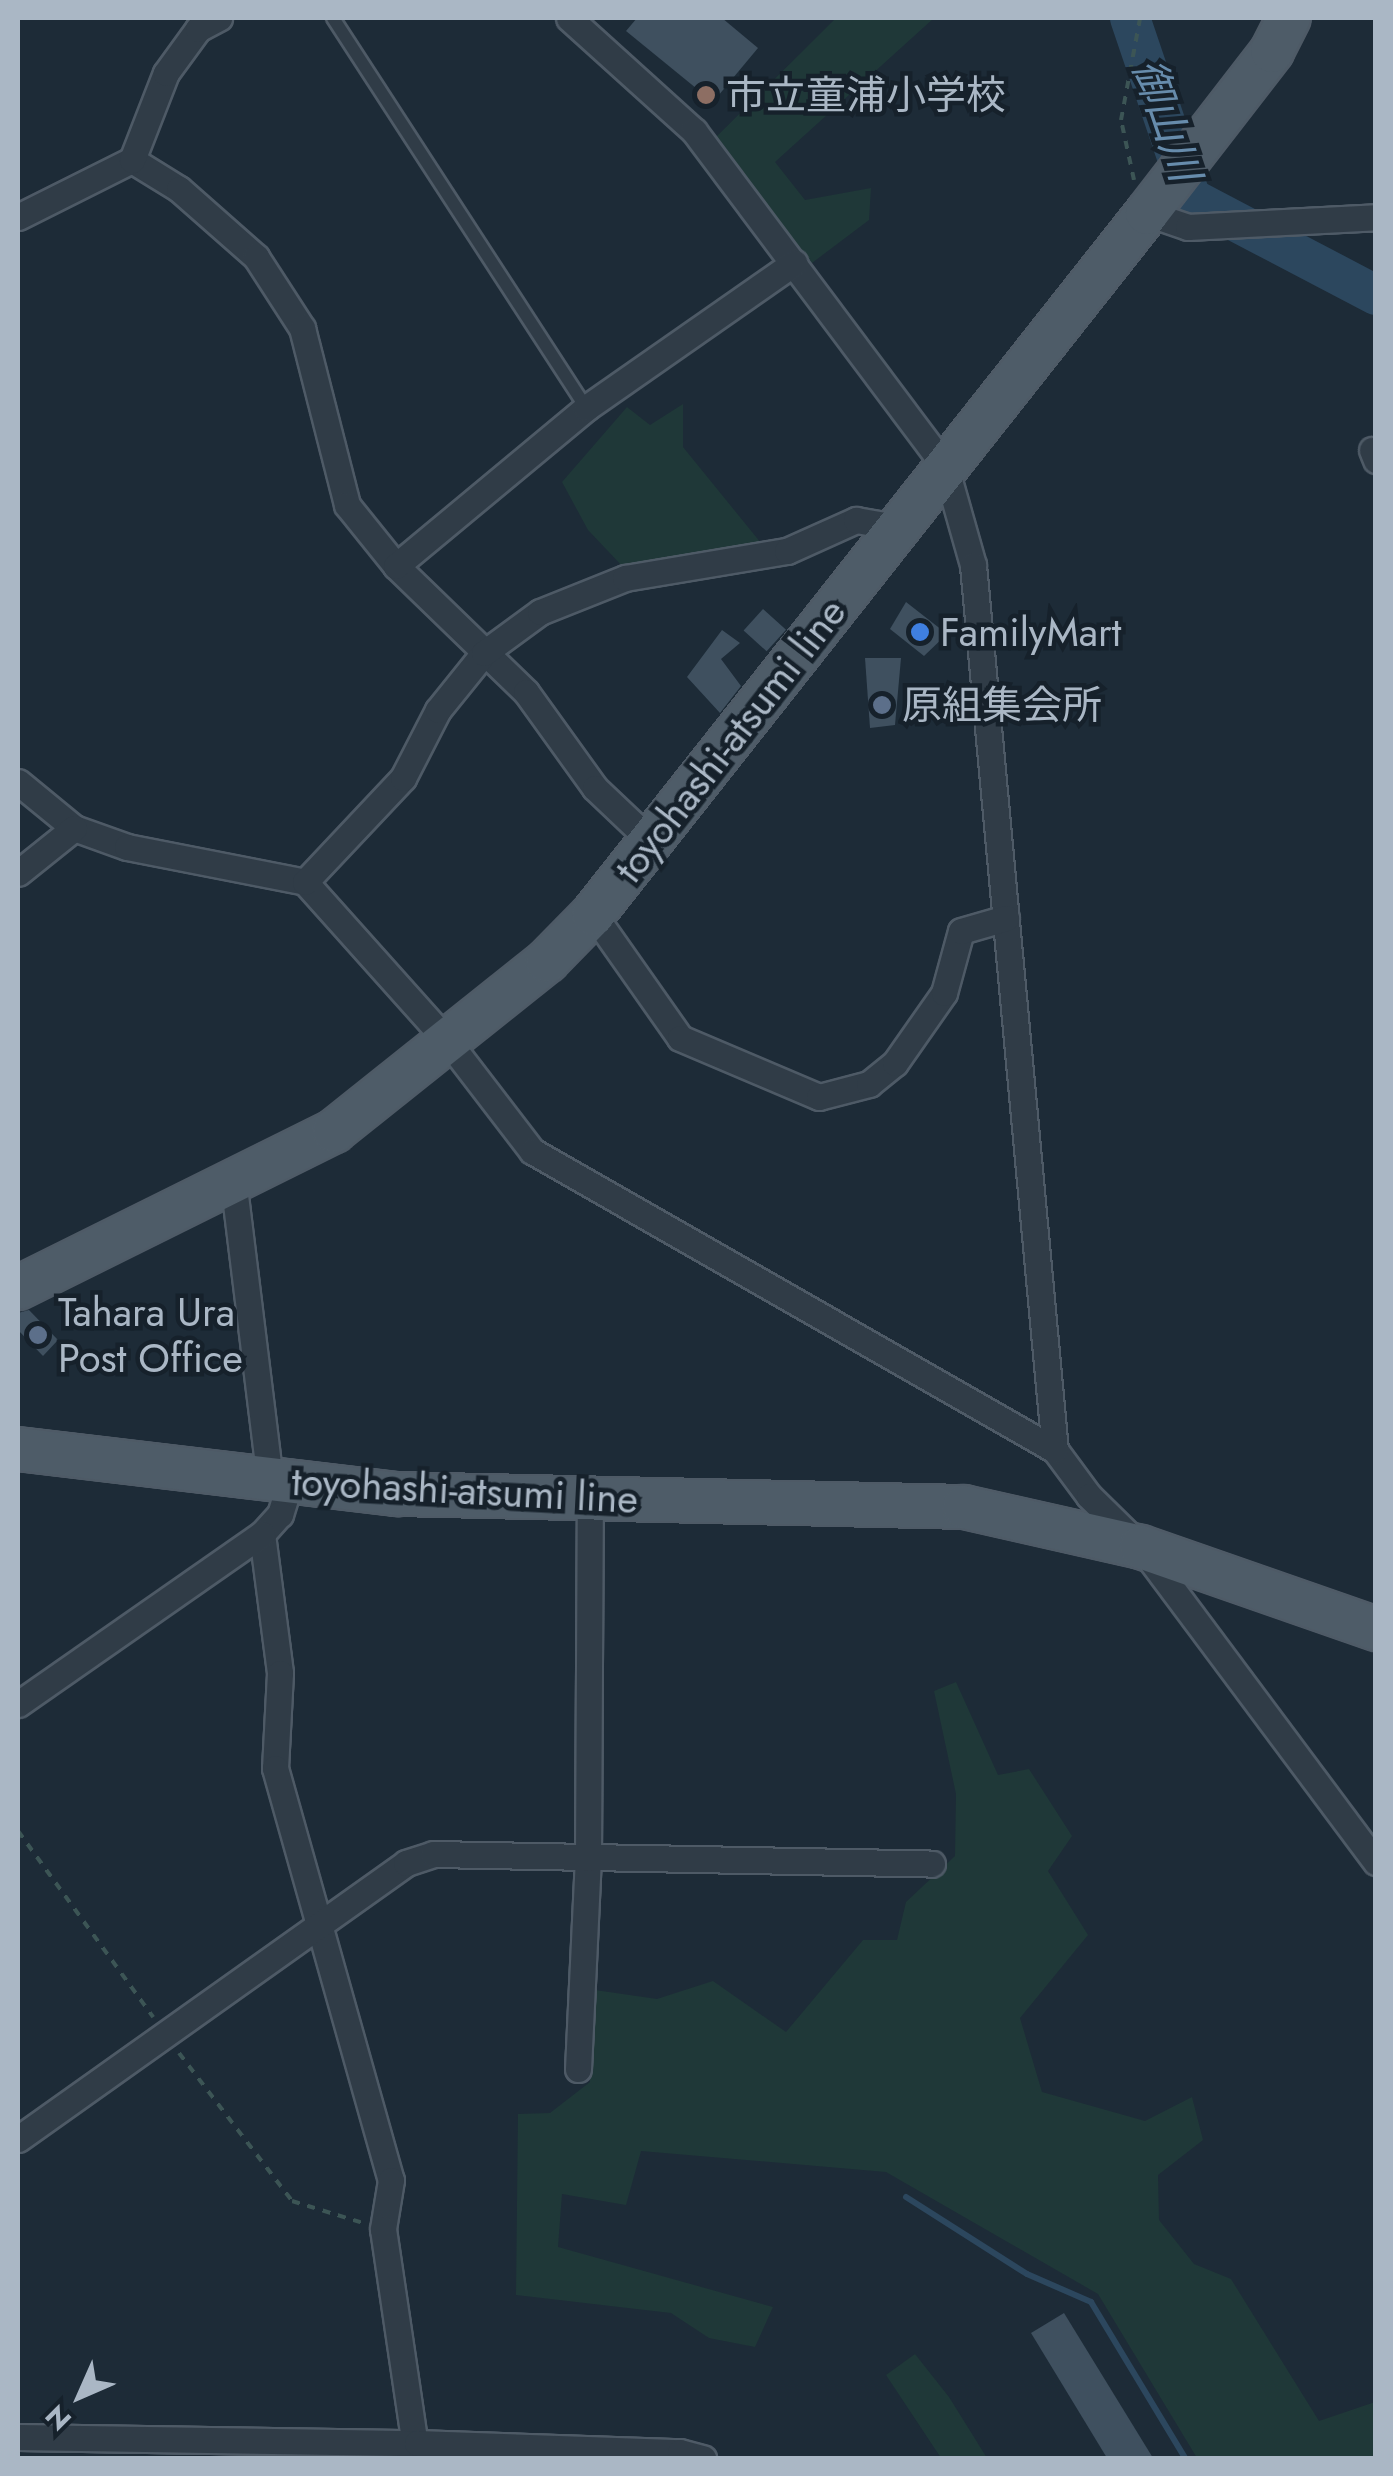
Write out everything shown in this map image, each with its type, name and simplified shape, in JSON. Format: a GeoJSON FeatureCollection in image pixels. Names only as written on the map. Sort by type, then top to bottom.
{"type":"FeatureCollection","features":[{"type":"Feature","properties":{"kind":"main road","name":"toyohashi-atsumi line"},"geometry":{"type":"LineString","coordinates":[[18,1288],[334,1130],[450,1044],[594,914],[1151,208],[1272,51],[1289,18]]}},
{"type":"Feature","properties":{"kind":"main road","name":"toyohashi-atsumi line"},"geometry":{"type":"LineString","coordinates":[[18,1449],[397,1494],[964,1507],[1141,1548],[1376,1629]]}},
{"type":"Feature","properties":{"kind":"street"},"geometry":{"type":"LineString","coordinates":[[18,217],[132,160],[166,72],[198,29],[219,18]]}},
{"type":"Feature","properties":{"kind":"street"},"geometry":{"type":"LineString","coordinates":[[568,18],[694,130],[945,466],[973,564],[1056,1450]]}},
{"type":"Feature","properties":{"kind":"street"},"geometry":{"type":"LineString","coordinates":[[132,160],[179,189],[256,258],[302,328],[348,506],[396,566],[526,692],[595,788],[652,842]]}},
{"type":"Feature","properties":{"kind":"street"},"geometry":{"type":"LineString","coordinates":[[1151,208],[1188,227],[1376,216]]}},
{"type":"Feature","properties":{"kind":"street"},"geometry":{"type":"LineString","coordinates":[[396,566],[586,408],[794,263]]}},
{"type":"Feature","properties":{"kind":"street"},"geometry":{"type":"LineString","coordinates":[[305,882],[402,778],[438,710],[484,653],[540,612],[624,578],[786,551],[856,520],[896,527]]}},
{"type":"Feature","properties":{"kind":"street"},"geometry":{"type":"LineString","coordinates":[[18,782],[74,828],[127,847],[305,882],[450,1044],[532,1151],[1056,1450],[1089,1496],[1141,1548],[1376,1862]]}},
{"type":"Feature","properties":{"kind":"street"},"geometry":{"type":"LineString","coordinates":[[18,872],[74,828]]}},
{"type":"Feature","properties":{"kind":"street"},"geometry":{"type":"LineString","coordinates":[[594,914],[680,1038],[819,1097],[869,1084],[895,1062],[944,993],[961,931],[1006,918]]}},
{"type":"Feature","properties":{"kind":"street"},"geometry":{"type":"LineString","coordinates":[[18,1704],[262,1534],[280,1514],[280,1481],[234,1179]]}},
{"type":"Feature","properties":{"kind":"street"},"geometry":{"type":"LineString","coordinates":[[578,2069],[588,1858],[590,1498]]}},
{"type":"Feature","properties":{"kind":"street"},"geometry":{"type":"LineString","coordinates":[[262,1534],[280,1674],[275,1768],[316,1926],[391,2180],[384,2229],[417,2451]]}},
{"type":"Feature","properties":{"kind":"street"},"geometry":{"type":"LineString","coordinates":[[18,2138],[406,1864],[433,1854],[932,1864]]}},
{"type":"Feature","properties":{"kind":"street"},"geometry":{"type":"LineString","coordinates":[[18,2437],[417,2451],[680,2452],[703,2458]]}},
{"type":"Feature","properties":{"kind":"lane"},"geometry":{"type":"LineString","coordinates":[[334,18],[586,408]]}},
{"type":"Feature","properties":{"kind":"path"},"geometry":{"type":"LineString","coordinates":[[1140,18],[1121,120],[1134,181],[1151,208]]}},
{"type":"Feature","properties":{"kind":"path"},"geometry":{"type":"LineString","coordinates":[[18,1830],[292,2202],[384,2229]]}},
{"type":"Feature","properties":{"kind":"green space"},"geometry":{"type":"Polygon","coordinates":[[[836,18],[934,18],[775,162],[805,200],[871,188],[869,220],[812,263],[708,145],[836,18]]]}},
{"type":"Feature","properties":{"kind":"green space"},"geometry":{"type":"Polygon","coordinates":[[[683,404],[683,447],[761,543],[624,568],[588,530],[562,482],[627,407],[650,425],[683,404]]]}},
{"type":"Feature","properties":{"kind":"green space"},"geometry":{"type":"Polygon","coordinates":[[[956,1682],[998,1775],[1029,1769],[1072,1836],[1048,1871],[1088,1935],[1020,2018],[1042,2092],[1145,2121],[1192,2097],[1203,2140],[1158,2175],[1159,2220],[1194,2264],[1231,2279],[1319,2421],[1375,2402],[1375,2458],[1197,2458],[1098,2294],[886,2172],[641,2151],[626,2205],[562,2194],[558,2247],[773,2307],[755,2347],[709,2338],[671,2313],[516,2295],[518,2114],[550,2113],[590,2082],[588,1989],[657,1999],[713,1981],[786,2032],[863,1940],[897,1940],[906,1902],[955,1856],[956,1794],[934,1691],[956,1682]]]}},
{"type":"Feature","properties":{"kind":"green space"},"geometry":{"type":"Polygon","coordinates":[[[915,2354],[949,2397],[987,2458],[941,2458],[886,2375],[915,2354]]]}},
{"type":"Feature","properties":{"kind":"building"},"geometry":{"type":"Polygon","coordinates":[[[637,18],[722,18],[758,48],[713,102],[626,31],[637,18]]]}},
{"type":"Feature","properties":{"kind":"building","name":"FamilyMart"},"geometry":{"type":"Polygon","coordinates":[[[906,602],[947,634],[924,656],[890,629],[906,602]]]}},
{"type":"Feature","properties":{"kind":"building"},"geometry":{"type":"Polygon","coordinates":[[[763,609],[786,630],[767,651],[744,631],[763,609]]]}},
{"type":"Feature","properties":{"kind":"building"},"geometry":{"type":"Polygon","coordinates":[[[722,630],[740,643],[721,659],[741,686],[720,713],[687,677],[722,630]]]}},
{"type":"Feature","properties":{"kind":"building","name":"原組集会所"},"geometry":{"type":"Polygon","coordinates":[[[865,658],[901,658],[895,725],[870,728],[865,658]]]}},
{"type":"Feature","properties":{"kind":"building","name":"Tahara Ura Post Office"},"geometry":{"type":"Polygon","coordinates":[[[29,1310],[58,1340],[43,1356],[18,1330],[18,1313],[29,1310]]]}},
{"type":"Feature","properties":{"kind":"building"},"geometry":{"type":"Polygon","coordinates":[[[1064,2313],[1153,2458],[1107,2458],[1031,2333],[1064,2313]]]}},
{"type":"Feature","properties":{"kind":"waterway","name":"御山川"},"geometry":{"type":"LineString","coordinates":[[1130,18],[1191,198],[1376,295]]}},
{"type":"Feature","properties":{"kind":"waterway"},"geometry":{"type":"LineString","coordinates":[[906,2197],[1027,2274],[1091,2302],[1185,2458]]}},
{"type":"Feature","properties":{"kind":"place","name":"市立童浦小学校"},"geometry":{"type":"Point","coordinates":[706,95]}},
{"type":"Feature","properties":{"kind":"place","name":"FamilyMart"},"geometry":{"type":"Point","coordinates":[920,632]}},
{"type":"Feature","properties":{"kind":"place","name":"原組集会所"},"geometry":{"type":"Point","coordinates":[882,705]}},
{"type":"Feature","properties":{"kind":"place","name":"Tahara Ura Post Office"},"geometry":{"type":"Point","coordinates":[38,1335]}}]}
